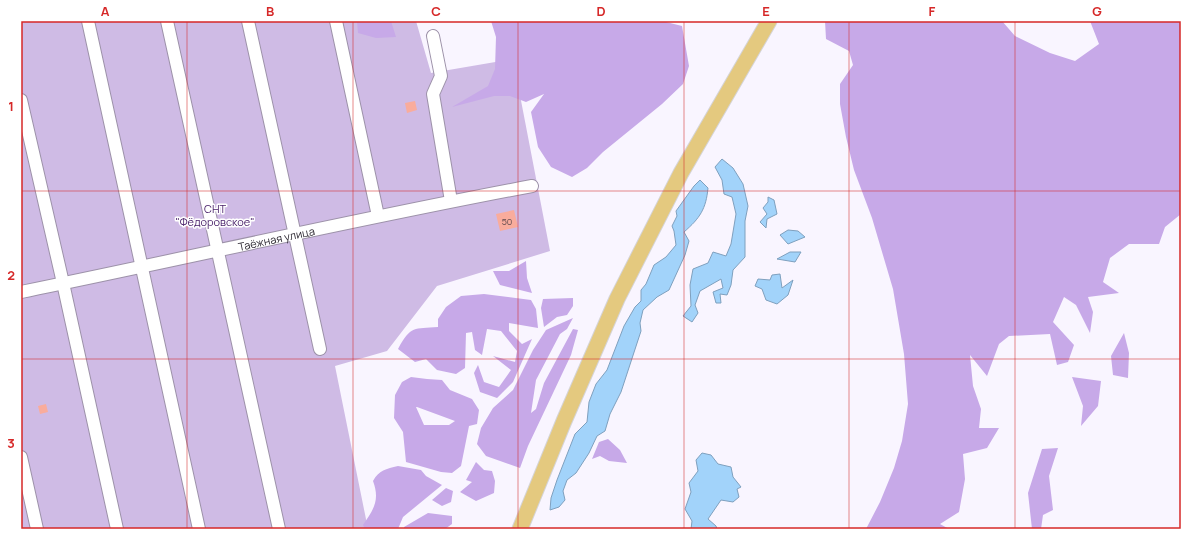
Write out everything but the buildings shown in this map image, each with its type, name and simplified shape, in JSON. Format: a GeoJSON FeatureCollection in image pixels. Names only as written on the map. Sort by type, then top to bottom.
{"type":"FeatureCollection","features":[{"type":"Feature","properties":{"kind":"main road"},"geometry":{"type":"LineString","coordinates":[[520,529],[564,421],[617,299],[681,173],[769,21]]}},
{"type":"Feature","properties":{"kind":"street"},"geometry":{"type":"LineString","coordinates":[[88,21],[199,529]]}},
{"type":"Feature","properties":{"kind":"street"},"geometry":{"type":"LineString","coordinates":[[167,21],[279,529]]}},
{"type":"Feature","properties":{"kind":"street"},"geometry":{"type":"LineString","coordinates":[[248,21],[320,349]]}},
{"type":"Feature","properties":{"kind":"street"},"geometry":{"type":"LineString","coordinates":[[336,21],[378,216]]}},
{"type":"Feature","properties":{"kind":"street"},"geometry":{"type":"LineString","coordinates":[[433,36],[441,76],[433,94],[451,201]]}},
{"type":"Feature","properties":{"kind":"street"},"geometry":{"type":"LineString","coordinates":[[21,100],[117,529]]}},
{"type":"Feature","properties":{"kind":"street","name":"Таёжная улица"},"geometry":{"type":"LineString","coordinates":[[21,292],[217,250],[296,235],[378,216],[532,186]]}},
{"type":"Feature","properties":{"kind":"street"},"geometry":{"type":"LineString","coordinates":[[21,457],[37,529]]}},
{"type":"Feature","properties":{"kind":"green space","name":"СНТ \"Фёдоровское\""},"geometry":{"type":"Polygon","coordinates":[[[21,21],[416,21],[431,73],[513,59],[550,251],[437,286],[387,351],[335,366],[368,529],[21,529],[21,21]]]}},
{"type":"Feature","properties":{"kind":"shaded area"},"geometry":{"type":"Polygon","coordinates":[[[357,21],[391,21],[396,37],[376,38],[358,33],[357,21]]]}},
{"type":"Feature","properties":{"kind":"shaded area"},"geometry":{"type":"Polygon","coordinates":[[[491,21],[662,21],[682,26],[689,66],[683,84],[662,104],[603,152],[587,168],[572,177],[551,167],[538,147],[531,112],[544,94],[526,102],[510,96],[494,96],[452,107],[488,86],[495,69],[496,37],[491,21]]]}},
{"type":"Feature","properties":{"kind":"shaded area"},"geometry":{"type":"Polygon","coordinates":[[[825,21],[1002,21],[1015,36],[1050,53],[1075,61],[1099,44],[1090,21],[1181,21],[1181,214],[1165,227],[1159,244],[1129,244],[1110,258],[1103,282],[1119,293],[1088,297],[1093,312],[1090,333],[1076,305],[1064,297],[1053,322],[1074,345],[1068,362],[1057,365],[1050,334],[1009,336],[999,344],[987,376],[970,355],[973,386],[981,409],[979,428],[999,428],[987,448],[963,454],[965,479],[959,512],[940,524],[949,529],[866,529],[880,502],[894,468],[902,441],[908,404],[904,354],[893,289],[872,218],[854,170],[840,104],[840,84],[853,65],[849,51],[826,39],[825,21]]]}},
{"type":"Feature","properties":{"kind":"shaded area"},"geometry":{"type":"Polygon","coordinates":[[[526,261],[527,278],[532,293],[500,285],[493,271],[509,271],[526,261]]]}},
{"type":"Feature","properties":{"kind":"shaded area"},"geometry":{"type":"Polygon","coordinates":[[[484,294],[531,300],[536,309],[538,328],[509,323],[509,331],[522,344],[532,339],[513,382],[497,398],[480,392],[474,373],[478,365],[484,382],[499,387],[511,370],[493,356],[515,362],[517,351],[501,331],[487,329],[482,355],[475,350],[472,332],[466,333],[465,368],[456,374],[437,370],[426,359],[415,362],[398,349],[402,341],[410,332],[423,328],[438,327],[438,319],[446,307],[461,296],[484,294]]]}},
{"type":"Feature","properties":{"kind":"shaded area"},"geometry":{"type":"Polygon","coordinates":[[[573,298],[573,306],[567,315],[557,317],[544,327],[541,308],[543,299],[573,298]]]}},
{"type":"Feature","properties":{"kind":"shaded area"},"geometry":{"type":"Polygon","coordinates":[[[573,318],[567,329],[560,334],[536,380],[531,413],[536,409],[544,383],[573,329],[578,330],[571,355],[528,446],[520,468],[486,456],[477,444],[481,428],[493,408],[513,390],[533,350],[546,330],[573,318]]]}},
{"type":"Feature","properties":{"kind":"shaded area"},"geometry":{"type":"Polygon","coordinates":[[[1124,333],[1129,353],[1128,378],[1113,375],[1111,356],[1124,333]]]}},
{"type":"Feature","properties":{"kind":"shaded area"},"geometry":{"type":"Polygon","coordinates":[[[411,377],[442,380],[450,390],[472,399],[479,410],[477,424],[469,426],[461,466],[452,473],[441,472],[406,462],[403,432],[394,418],[395,395],[402,382],[411,377]],[[417,407],[424,425],[449,425],[455,421],[417,407]]]}},
{"type":"Feature","properties":{"kind":"shaded area"},"geometry":{"type":"Polygon","coordinates":[[[1072,377],[1101,381],[1098,406],[1081,426],[1083,406],[1072,377]]]}},
{"type":"Feature","properties":{"kind":"shaded area"},"geometry":{"type":"Polygon","coordinates":[[[608,439],[620,450],[627,463],[609,461],[600,456],[592,459],[599,442],[608,439]]]}},
{"type":"Feature","properties":{"kind":"shaded area"},"geometry":{"type":"Polygon","coordinates":[[[1058,448],[1049,476],[1053,510],[1043,515],[1041,529],[1032,529],[1028,493],[1042,449],[1058,448]]]}},
{"type":"Feature","properties":{"kind":"shaded area"},"geometry":{"type":"Polygon","coordinates":[[[476,462],[484,470],[492,471],[495,481],[494,493],[476,501],[460,492],[472,482],[466,480],[476,462]]]}},
{"type":"Feature","properties":{"kind":"shaded area"},"geometry":{"type":"Polygon","coordinates":[[[398,466],[421,470],[426,476],[442,485],[403,517],[398,529],[365,529],[363,525],[373,509],[376,499],[373,481],[375,477],[386,469],[398,466]]]}},
{"type":"Feature","properties":{"kind":"shaded area"},"geometry":{"type":"Polygon","coordinates":[[[446,488],[453,491],[451,502],[442,506],[432,500],[446,488]]]}},
{"type":"Feature","properties":{"kind":"shaded area"},"geometry":{"type":"Polygon","coordinates":[[[428,513],[452,516],[452,524],[445,529],[404,529],[404,527],[428,513]]]}},
{"type":"Feature","properties":{"kind":"water"},"geometry":{"type":"Polygon","coordinates":[[[722,159],[733,168],[743,184],[748,206],[745,221],[745,257],[733,270],[731,285],[727,295],[720,294],[721,303],[716,303],[713,292],[723,288],[721,279],[700,291],[695,305],[698,313],[692,322],[683,316],[691,306],[690,285],[693,269],[708,263],[713,252],[726,256],[731,244],[736,214],[732,197],[724,194],[722,180],[715,167],[722,159]]]}},
{"type":"Feature","properties":{"kind":"water"},"geometry":{"type":"Polygon","coordinates":[[[700,180],[708,188],[706,202],[701,213],[684,232],[689,241],[685,255],[669,290],[657,297],[643,310],[640,323],[641,331],[621,392],[610,414],[605,431],[597,436],[589,453],[576,473],[567,480],[563,491],[565,500],[559,507],[550,510],[551,498],[575,434],[587,422],[589,402],[596,384],[607,370],[624,326],[635,307],[641,301],[641,290],[646,284],[654,265],[666,257],[676,245],[672,226],[677,216],[676,211],[700,180]]]}},
{"type":"Feature","properties":{"kind":"water"},"geometry":{"type":"Polygon","coordinates":[[[768,197],[774,200],[777,214],[767,219],[766,228],[760,222],[767,214],[763,208],[768,202],[768,197]]]}},
{"type":"Feature","properties":{"kind":"water"},"geometry":{"type":"Polygon","coordinates":[[[788,230],[798,231],[805,237],[788,244],[780,235],[788,230]]]}},
{"type":"Feature","properties":{"kind":"water"},"geometry":{"type":"Polygon","coordinates":[[[790,252],[801,252],[795,262],[777,259],[790,252]]]}},
{"type":"Feature","properties":{"kind":"water"},"geometry":{"type":"Polygon","coordinates":[[[780,274],[782,288],[793,280],[788,295],[777,304],[766,300],[762,289],[755,286],[758,279],[770,280],[772,275],[780,274]]]}},
{"type":"Feature","properties":{"kind":"water"},"geometry":{"type":"Polygon","coordinates":[[[702,453],[711,455],[718,464],[731,467],[733,477],[741,487],[737,489],[739,497],[733,502],[721,500],[708,519],[716,526],[717,529],[691,529],[692,521],[685,509],[691,492],[689,483],[698,471],[696,460],[702,453]]]}}]}
